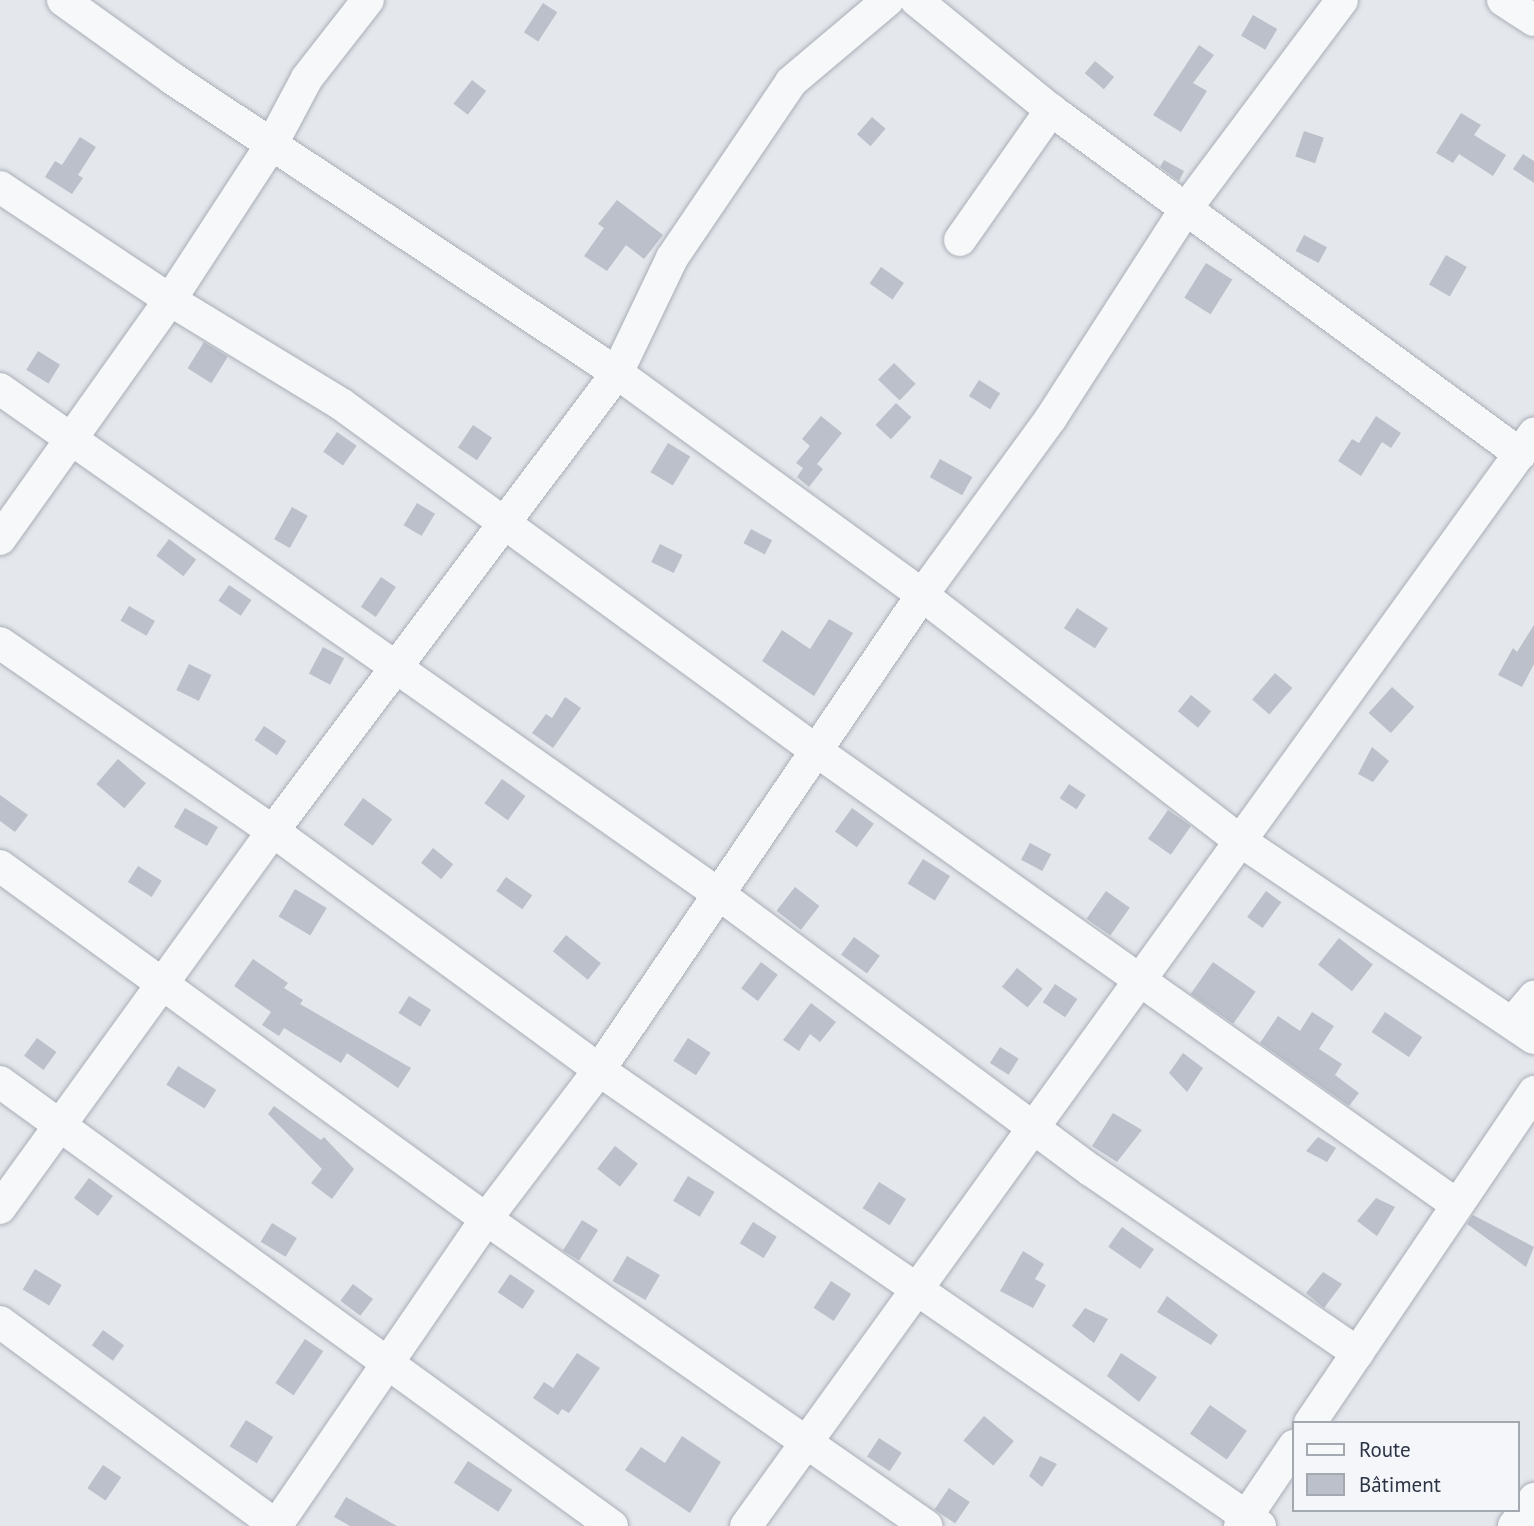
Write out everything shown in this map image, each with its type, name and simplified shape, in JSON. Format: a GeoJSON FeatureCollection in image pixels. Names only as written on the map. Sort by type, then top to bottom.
{"type":"FeatureCollection","features":[{"type":"Feature","properties":{"kind":"street"},"geometry":{"type":"LineString","coordinates":[[63,0],[173,79],[273,142],[617,373],[922,595],[1239,840],[1524,1030],[1534,997]]}},
{"type":"Feature","properties":{"kind":"street"},"geometry":{"type":"LineString","coordinates":[[0,539],[170,300],[273,142],[307,78],[368,0]]}},
{"type":"Feature","properties":{"kind":"street"},"geometry":{"type":"LineString","coordinates":[[0,1208],[273,831],[617,373],[671,258],[764,118],[791,82],[827,47],[888,0]]}},
{"type":"Feature","properties":{"kind":"street"},"geometry":{"type":"LineString","coordinates":[[746,1526],[1527,444],[1185,210],[1051,110],[915,0]]}},
{"type":"Feature","properties":{"kind":"street"},"geometry":{"type":"LineString","coordinates":[[0,1322],[276,1526],[486,1219],[599,1070],[818,752],[922,595],[1051,418],[1185,210],[1342,0]]}},
{"type":"Feature","properties":{"kind":"street"},"geometry":{"type":"LineString","coordinates":[[1503,0],[1534,20]]}},
{"type":"Feature","properties":{"kind":"street"},"geometry":{"type":"LineString","coordinates":[[960,240],[1051,110]]}},
{"type":"Feature","properties":{"kind":"street"},"geometry":{"type":"LineString","coordinates":[[0,187],[170,300],[341,404],[503,525],[818,752],[1457,1205]]}},
{"type":"Feature","properties":{"kind":"street"},"geometry":{"type":"LineString","coordinates":[[0,389],[720,895],[1033,1128],[1358,1353]]}},
{"type":"Feature","properties":{"kind":"street"},"geometry":{"type":"LineString","coordinates":[[0,643],[273,831],[599,1070],[1249,1523],[1292,1449]]}},
{"type":"Feature","properties":{"kind":"street"},"geometry":{"type":"LineString","coordinates":[[0,866],[164,981],[486,1219],[926,1526]]}},
{"type":"Feature","properties":{"kind":"street"},"geometry":{"type":"LineString","coordinates":[[0,1082],[612,1526]]}},
{"type":"Feature","properties":{"kind":"street"},"geometry":{"type":"LineString","coordinates":[[1311,1421],[1534,1092]]}},
{"type":"Feature","properties":{"kind":"street"},"geometry":{"type":"LineString","coordinates":[[1514,1526],[1534,1499]]}},
{"type":"Feature","properties":{"kind":"building"},"geometry":{"type":"Polygon","coordinates":[[[543,3],[557,12],[538,42],[524,32],[543,3]]]}},
{"type":"Feature","properties":{"kind":"building"},"geometry":{"type":"Polygon","coordinates":[[[1253,15],[1277,29],[1265,50],[1241,36],[1253,15]]]}},
{"type":"Feature","properties":{"kind":"building"},"geometry":{"type":"Polygon","coordinates":[[[1199,45],[1214,55],[1193,83],[1207,91],[1181,132],[1153,115],[1199,45]]]}},
{"type":"Feature","properties":{"kind":"building"},"geometry":{"type":"Polygon","coordinates":[[[1095,61],[1114,77],[1104,89],[1085,73],[1095,61]]]}},
{"type":"Feature","properties":{"kind":"building"},"geometry":{"type":"Polygon","coordinates":[[[472,80],[486,91],[468,115],[454,104],[472,80]]]}},
{"type":"Feature","properties":{"kind":"building"},"geometry":{"type":"Polygon","coordinates":[[[1461,113],[1481,125],[1474,135],[1506,155],[1493,176],[1459,154],[1453,163],[1436,153],[1461,113]]]}},
{"type":"Feature","properties":{"kind":"building"},"geometry":{"type":"Polygon","coordinates":[[[872,117],[886,129],[870,146],[857,134],[872,117]]]}},
{"type":"Feature","properties":{"kind":"building"},"geometry":{"type":"Polygon","coordinates":[[[1304,131],[1324,138],[1315,163],[1295,157],[1304,131]]]}},
{"type":"Feature","properties":{"kind":"building"},"geometry":{"type":"Polygon","coordinates":[[[80,137],[96,147],[78,175],[83,178],[72,194],[45,177],[55,161],[62,165],[80,137]]]}},
{"type":"Feature","properties":{"kind":"building"},"geometry":{"type":"Polygon","coordinates":[[[1523,154],[1534,161],[1534,183],[1513,169],[1523,154]]]}},
{"type":"Feature","properties":{"kind":"building"},"geometry":{"type":"Polygon","coordinates":[[[1164,160],[1184,171],[1179,181],[1160,167],[1164,160]]]}},
{"type":"Feature","properties":{"kind":"building"},"geometry":{"type":"Polygon","coordinates":[[[617,200],[663,235],[644,259],[626,245],[607,271],[584,256],[604,228],[598,224],[617,200]]]}},
{"type":"Feature","properties":{"kind":"building"},"geometry":{"type":"Polygon","coordinates":[[[1304,235],[1327,247],[1319,263],[1296,251],[1304,235]]]}},
{"type":"Feature","properties":{"kind":"building"},"geometry":{"type":"Polygon","coordinates":[[[1446,255],[1467,267],[1450,296],[1429,284],[1446,255]]]}},
{"type":"Feature","properties":{"kind":"building"},"geometry":{"type":"Polygon","coordinates":[[[1206,263],[1232,279],[1211,314],[1184,298],[1206,263]]]}},
{"type":"Feature","properties":{"kind":"building"},"geometry":{"type":"Polygon","coordinates":[[[881,267],[904,283],[892,299],[870,283],[881,267]]]}},
{"type":"Feature","properties":{"kind":"building"},"geometry":{"type":"Polygon","coordinates":[[[204,342],[228,357],[211,383],[188,368],[204,342]]]}},
{"type":"Feature","properties":{"kind":"building"},"geometry":{"type":"Polygon","coordinates":[[[38,351],[60,365],[48,383],[26,370],[38,351]]]}},
{"type":"Feature","properties":{"kind":"building"},"geometry":{"type":"Polygon","coordinates":[[[894,363],[916,384],[900,400],[878,380],[894,363]]]}},
{"type":"Feature","properties":{"kind":"building"},"geometry":{"type":"Polygon","coordinates":[[[979,380],[1000,393],[990,409],[969,396],[979,380]]]}},
{"type":"Feature","properties":{"kind":"building"},"geometry":{"type":"Polygon","coordinates":[[[896,403],[911,417],[891,439],[876,425],[896,403]]]}},
{"type":"Feature","properties":{"kind":"building"},"geometry":{"type":"Polygon","coordinates":[[[821,416],[842,433],[817,464],[823,469],[809,487],[797,477],[803,468],[796,463],[810,446],[802,439],[821,416]]]}},
{"type":"Feature","properties":{"kind":"building"},"geometry":{"type":"Polygon","coordinates":[[[1376,416],[1401,433],[1391,448],[1382,442],[1361,476],[1338,461],[1352,439],[1359,443],[1376,416]]]}},
{"type":"Feature","properties":{"kind":"building"},"geometry":{"type":"Polygon","coordinates":[[[473,425],[492,438],[477,460],[458,447],[473,425]]]}},
{"type":"Feature","properties":{"kind":"building"},"geometry":{"type":"Polygon","coordinates":[[[337,432],[357,446],[343,465],[323,452],[337,432]]]}},
{"type":"Feature","properties":{"kind":"building"},"geometry":{"type":"Polygon","coordinates":[[[668,443],[690,456],[673,486],[650,472],[668,443]]]}},
{"type":"Feature","properties":{"kind":"building"},"geometry":{"type":"Polygon","coordinates":[[[940,459],[972,477],[962,495],[930,477],[940,459]]]}},
{"type":"Feature","properties":{"kind":"building"},"geometry":{"type":"Polygon","coordinates":[[[417,503],[435,514],[422,536],[404,525],[417,503]]]}},
{"type":"Feature","properties":{"kind":"building"},"geometry":{"type":"Polygon","coordinates":[[[292,507],[308,516],[290,548],[274,539],[292,507]]]}},
{"type":"Feature","properties":{"kind":"building"},"geometry":{"type":"Polygon","coordinates":[[[751,529],[772,540],[765,554],[743,543],[751,529]]]}},
{"type":"Feature","properties":{"kind":"building"},"geometry":{"type":"Polygon","coordinates":[[[169,539],[196,559],[184,576],[156,556],[169,539]]]}},
{"type":"Feature","properties":{"kind":"building"},"geometry":{"type":"Polygon","coordinates":[[[660,544],[682,555],[674,573],[651,562],[660,544]]]}},
{"type":"Feature","properties":{"kind":"building"},"geometry":{"type":"Polygon","coordinates":[[[381,577],[396,587],[376,617],[361,607],[381,577]]]}},
{"type":"Feature","properties":{"kind":"building"},"geometry":{"type":"Polygon","coordinates":[[[229,585],[251,600],[241,616],[218,601],[229,585]]]}},
{"type":"Feature","properties":{"kind":"building"},"geometry":{"type":"Polygon","coordinates":[[[129,606],[155,621],[146,636],[120,621],[129,606]]]}},
{"type":"Feature","properties":{"kind":"building"},"geometry":{"type":"Polygon","coordinates":[[[1077,608],[1108,628],[1095,648],[1064,628],[1077,608]]]}},
{"type":"Feature","properties":{"kind":"building"},"geometry":{"type":"Polygon","coordinates":[[[829,619],[853,633],[814,696],[762,661],[782,630],[810,649],[829,619]]]}},
{"type":"Feature","properties":{"kind":"building"},"geometry":{"type":"Polygon","coordinates":[[[1534,625],[1534,664],[1522,687],[1498,675],[1513,648],[1517,652],[1534,625]]]}},
{"type":"Feature","properties":{"kind":"building"},"geometry":{"type":"Polygon","coordinates":[[[323,647],[344,658],[330,685],[309,673],[323,647]]]}},
{"type":"Feature","properties":{"kind":"building"},"geometry":{"type":"Polygon","coordinates":[[[189,664],[211,675],[199,701],[176,690],[189,664]]]}},
{"type":"Feature","properties":{"kind":"building"},"geometry":{"type":"Polygon","coordinates":[[[1275,673],[1292,688],[1269,715],[1252,699],[1275,673]]]}},
{"type":"Feature","properties":{"kind":"building"},"geometry":{"type":"Polygon","coordinates":[[[1392,687],[1414,707],[1391,733],[1369,713],[1392,687]]]}},
{"type":"Feature","properties":{"kind":"building"},"geometry":{"type":"Polygon","coordinates":[[[1191,695],[1211,711],[1198,728],[1178,711],[1191,695]]]}},
{"type":"Feature","properties":{"kind":"building"},"geometry":{"type":"Polygon","coordinates":[[[565,697],[581,708],[553,748],[532,733],[546,714],[552,718],[565,697]]]}},
{"type":"Feature","properties":{"kind":"building"},"geometry":{"type":"Polygon","coordinates":[[[264,726],[286,741],[277,755],[254,740],[264,726]]]}},
{"type":"Feature","properties":{"kind":"building"},"geometry":{"type":"Polygon","coordinates":[[[1372,747],[1389,761],[1373,782],[1358,774],[1372,747]]]}},
{"type":"Feature","properties":{"kind":"building"},"geometry":{"type":"Polygon","coordinates":[[[118,759],[146,783],[124,808],[96,784],[118,759]]]}},
{"type":"Feature","properties":{"kind":"building"},"geometry":{"type":"Polygon","coordinates":[[[502,779],[525,796],[508,820],[484,803],[502,779]]]}},
{"type":"Feature","properties":{"kind":"building"},"geometry":{"type":"Polygon","coordinates":[[[1069,784],[1086,795],[1077,809],[1060,798],[1069,784]]]}},
{"type":"Feature","properties":{"kind":"building"},"geometry":{"type":"Polygon","coordinates":[[[0,795],[28,815],[15,832],[0,821],[0,795]]]}},
{"type":"Feature","properties":{"kind":"building"},"geometry":{"type":"Polygon","coordinates":[[[363,798],[392,819],[373,846],[344,825],[363,798]]]}},
{"type":"Feature","properties":{"kind":"building"},"geometry":{"type":"Polygon","coordinates":[[[185,808],[218,827],[207,846],[174,827],[185,808]]]}},
{"type":"Feature","properties":{"kind":"building"},"geometry":{"type":"Polygon","coordinates":[[[852,808],[874,824],[857,847],[835,831],[852,808]]]}},
{"type":"Feature","properties":{"kind":"building"},"geometry":{"type":"Polygon","coordinates":[[[1168,810],[1191,826],[1171,855],[1148,839],[1168,810]]]}},
{"type":"Feature","properties":{"kind":"building"},"geometry":{"type":"Polygon","coordinates":[[[1030,843],[1051,854],[1042,871],[1021,860],[1030,843]]]}},
{"type":"Feature","properties":{"kind":"building"},"geometry":{"type":"Polygon","coordinates":[[[433,848],[453,864],[441,879],[421,863],[433,848]]]}},
{"type":"Feature","properties":{"kind":"building"},"geometry":{"type":"Polygon","coordinates":[[[923,859],[950,876],[935,901],[908,884],[923,859]]]}},
{"type":"Feature","properties":{"kind":"building"},"geometry":{"type":"Polygon","coordinates":[[[138,866],[162,881],[152,897],[128,882],[138,866]]]}},
{"type":"Feature","properties":{"kind":"building"},"geometry":{"type":"Polygon","coordinates":[[[506,877],[532,895],[522,909],[496,891],[506,877]]]}},
{"type":"Feature","properties":{"kind":"building"},"geometry":{"type":"Polygon","coordinates":[[[795,887],[819,906],[801,930],[777,911],[795,887]]]}},
{"type":"Feature","properties":{"kind":"building"},"geometry":{"type":"Polygon","coordinates":[[[295,889],[327,908],[310,935],[279,916],[295,889]]]}},
{"type":"Feature","properties":{"kind":"building"},"geometry":{"type":"Polygon","coordinates":[[[1106,891],[1130,908],[1110,935],[1086,919],[1106,891]]]}},
{"type":"Feature","properties":{"kind":"building"},"geometry":{"type":"Polygon","coordinates":[[[1266,891],[1281,902],[1263,928],[1247,917],[1266,891]]]}},
{"type":"Feature","properties":{"kind":"building"},"geometry":{"type":"Polygon","coordinates":[[[566,935],[601,963],[588,980],[553,951],[566,935]]]}},
{"type":"Feature","properties":{"kind":"building"},"geometry":{"type":"Polygon","coordinates":[[[854,937],[880,956],[867,974],[841,955],[854,937]]]}},
{"type":"Feature","properties":{"kind":"building"},"geometry":{"type":"Polygon","coordinates":[[[1339,938],[1373,964],[1352,991],[1318,965],[1339,938]]]}},
{"type":"Feature","properties":{"kind":"building"},"geometry":{"type":"Polygon","coordinates":[[[253,959],[288,983],[284,988],[303,1000],[300,1004],[411,1068],[398,1088],[347,1053],[341,1063],[284,1028],[279,1036],[262,1025],[271,1012],[234,986],[253,959]]]}},
{"type":"Feature","properties":{"kind":"building"},"geometry":{"type":"Polygon","coordinates":[[[761,962],[778,975],[758,1001],[741,988],[761,962]]]}},
{"type":"Feature","properties":{"kind":"building"},"geometry":{"type":"Polygon","coordinates":[[[1213,962],[1256,992],[1233,1024],[1191,994],[1213,962]]]}},
{"type":"Feature","properties":{"kind":"building"},"geometry":{"type":"Polygon","coordinates":[[[1017,968],[1043,989],[1028,1007],[1002,987],[1017,968]]]}},
{"type":"Feature","properties":{"kind":"building"},"geometry":{"type":"Polygon","coordinates":[[[1055,984],[1077,999],[1065,1017],[1043,1002],[1055,984]]]}},
{"type":"Feature","properties":{"kind":"building"},"geometry":{"type":"Polygon","coordinates":[[[409,996],[431,1010],[420,1027],[398,1013],[409,996]]]}},
{"type":"Feature","properties":{"kind":"building"},"geometry":{"type":"Polygon","coordinates":[[[811,1003],[836,1022],[820,1042],[810,1034],[799,1051],[783,1040],[811,1003]]]}},
{"type":"Feature","properties":{"kind":"building"},"geometry":{"type":"Polygon","coordinates":[[[1312,1012],[1334,1026],[1319,1049],[1342,1064],[1335,1075],[1359,1093],[1349,1106],[1260,1043],[1278,1016],[1300,1031],[1312,1012]]]}},
{"type":"Feature","properties":{"kind":"building"},"geometry":{"type":"Polygon","coordinates":[[[1385,1012],[1422,1037],[1409,1057],[1372,1032],[1385,1012]]]}},
{"type":"Feature","properties":{"kind":"building"},"geometry":{"type":"Polygon","coordinates":[[[37,1038],[56,1052],[43,1070],[24,1056],[37,1038]]]}},
{"type":"Feature","properties":{"kind":"building"},"geometry":{"type":"Polygon","coordinates":[[[688,1038],[711,1053],[696,1075],[673,1061],[688,1038]]]}},
{"type":"Feature","properties":{"kind":"building"},"geometry":{"type":"Polygon","coordinates":[[[1000,1047],[1019,1059],[1009,1075],[990,1063],[1000,1047]]]}},
{"type":"Feature","properties":{"kind":"building"},"geometry":{"type":"Polygon","coordinates":[[[1183,1053],[1203,1068],[1187,1092],[1169,1073],[1183,1053]]]}},
{"type":"Feature","properties":{"kind":"building"},"geometry":{"type":"Polygon","coordinates":[[[178,1066],[216,1090],[205,1109],[166,1085],[178,1066]]]}},
{"type":"Feature","properties":{"kind":"building"},"geometry":{"type":"Polygon","coordinates":[[[274,1106],[321,1140],[324,1137],[354,1169],[332,1199],[311,1183],[322,1169],[268,1114],[274,1106]]]}},
{"type":"Feature","properties":{"kind":"building"},"geometry":{"type":"Polygon","coordinates":[[[1113,1113],[1142,1130],[1117,1162],[1092,1146],[1113,1113]]]}},
{"type":"Feature","properties":{"kind":"building"},"geometry":{"type":"Polygon","coordinates":[[[1318,1137],[1336,1148],[1327,1162],[1306,1151],[1318,1137]]]}},
{"type":"Feature","properties":{"kind":"building"},"geometry":{"type":"Polygon","coordinates":[[[615,1146],[638,1164],[620,1187],[597,1169],[615,1146]]]}},
{"type":"Feature","properties":{"kind":"building"},"geometry":{"type":"Polygon","coordinates":[[[688,1176],[715,1192],[700,1217],[673,1201],[688,1176]]]}},
{"type":"Feature","properties":{"kind":"building"},"geometry":{"type":"Polygon","coordinates":[[[89,1178],[113,1196],[98,1216],[74,1198],[89,1178]]]}},
{"type":"Feature","properties":{"kind":"building"},"geometry":{"type":"Polygon","coordinates":[[[879,1182],[906,1199],[890,1225],[863,1208],[879,1182]]]}},
{"type":"Feature","properties":{"kind":"building"},"geometry":{"type":"Polygon","coordinates":[[[1376,1198],[1395,1207],[1377,1236],[1357,1221],[1376,1198]]]}},
{"type":"Feature","properties":{"kind":"building"},"geometry":{"type":"Polygon","coordinates":[[[1473,1215],[1534,1247],[1526,1267],[1467,1224],[1473,1215]]]}},
{"type":"Feature","properties":{"kind":"building"},"geometry":{"type":"Polygon","coordinates":[[[582,1220],[598,1230],[579,1261],[563,1251],[582,1220]]]}},
{"type":"Feature","properties":{"kind":"building"},"geometry":{"type":"Polygon","coordinates":[[[753,1222],[777,1237],[763,1258],[740,1243],[753,1222]]]}},
{"type":"Feature","properties":{"kind":"building"},"geometry":{"type":"Polygon","coordinates":[[[272,1223],[297,1238],[286,1257],[261,1242],[272,1223]]]}},
{"type":"Feature","properties":{"kind":"building"},"geometry":{"type":"Polygon","coordinates":[[[1122,1227],[1154,1249],[1140,1269],[1108,1247],[1122,1227]]]}},
{"type":"Feature","properties":{"kind":"building"},"geometry":{"type":"Polygon","coordinates":[[[1023,1251],[1044,1264],[1035,1279],[1046,1285],[1033,1308],[1000,1291],[1023,1251]]]}},
{"type":"Feature","properties":{"kind":"building"},"geometry":{"type":"Polygon","coordinates":[[[627,1256],[660,1275],[645,1300],[612,1281],[627,1256]]]}},
{"type":"Feature","properties":{"kind":"building"},"geometry":{"type":"Polygon","coordinates":[[[35,1269],[62,1285],[49,1306],[23,1290],[35,1269]]]}},
{"type":"Feature","properties":{"kind":"building"},"geometry":{"type":"Polygon","coordinates":[[[1323,1272],[1342,1284],[1324,1308],[1306,1293],[1323,1272]]]}},
{"type":"Feature","properties":{"kind":"building"},"geometry":{"type":"Polygon","coordinates":[[[510,1274],[535,1291],[523,1309],[498,1292],[510,1274]]]}},
{"type":"Feature","properties":{"kind":"building"},"geometry":{"type":"Polygon","coordinates":[[[831,1281],[851,1294],[834,1321],[814,1308],[831,1281]]]}},
{"type":"Feature","properties":{"kind":"building"},"geometry":{"type":"Polygon","coordinates":[[[353,1284],[373,1299],[360,1316],[340,1301],[353,1284]]]}},
{"type":"Feature","properties":{"kind":"building"},"geometry":{"type":"Polygon","coordinates":[[[1167,1296],[1218,1335],[1211,1345],[1157,1312],[1167,1296]]]}},
{"type":"Feature","properties":{"kind":"building"},"geometry":{"type":"Polygon","coordinates":[[[1085,1308],[1108,1319],[1094,1343],[1072,1326],[1085,1308]]]}},
{"type":"Feature","properties":{"kind":"building"},"geometry":{"type":"Polygon","coordinates":[[[103,1330],[124,1345],[113,1361],[92,1345],[103,1330]]]}},
{"type":"Feature","properties":{"kind":"building"},"geometry":{"type":"Polygon","coordinates":[[[305,1339],[323,1351],[294,1395],[275,1383],[305,1339]]]}},
{"type":"Feature","properties":{"kind":"building"},"geometry":{"type":"Polygon","coordinates":[[[577,1353],[600,1368],[569,1413],[562,1409],[558,1415],[533,1398],[544,1382],[553,1388],[577,1353]]]}},
{"type":"Feature","properties":{"kind":"building"},"geometry":{"type":"Polygon","coordinates":[[[1121,1353],[1157,1377],[1139,1402],[1107,1376],[1121,1353]]]}},
{"type":"Feature","properties":{"kind":"building"},"geometry":{"type":"Polygon","coordinates":[[[1210,1405],[1247,1431],[1227,1459],[1190,1434],[1210,1405]]]}},
{"type":"Feature","properties":{"kind":"building"},"geometry":{"type":"Polygon","coordinates":[[[984,1416],[1014,1441],[993,1466],[963,1441],[984,1416]]]}},
{"type":"Feature","properties":{"kind":"building"},"geometry":{"type":"Polygon","coordinates":[[[246,1420],[273,1437],[257,1463],[230,1446],[246,1420]]]}},
{"type":"Feature","properties":{"kind":"building"},"geometry":{"type":"Polygon","coordinates":[[[682,1436],[721,1462],[690,1513],[625,1470],[641,1447],[665,1463],[682,1436]]]}},
{"type":"Feature","properties":{"kind":"building"},"geometry":{"type":"Polygon","coordinates":[[[879,1438],[902,1453],[890,1471],[867,1456],[879,1438]]]}},
{"type":"Feature","properties":{"kind":"building"},"geometry":{"type":"Polygon","coordinates":[[[1040,1456],[1057,1464],[1042,1487],[1029,1476],[1040,1456]]]}},
{"type":"Feature","properties":{"kind":"building"},"geometry":{"type":"Polygon","coordinates":[[[468,1461],[512,1490],[498,1512],[454,1483],[468,1461]]]}},
{"type":"Feature","properties":{"kind":"building"},"geometry":{"type":"Polygon","coordinates":[[[103,1465],[121,1477],[106,1501],[87,1488],[103,1465]]]}},
{"type":"Feature","properties":{"kind":"building"},"geometry":{"type":"Polygon","coordinates":[[[949,1488],[970,1502],[955,1524],[934,1510],[949,1488]]]}},
{"type":"Feature","properties":{"kind":"building"},"geometry":{"type":"Polygon","coordinates":[[[346,1497],[397,1526],[350,1526],[334,1517],[346,1497]]]}}]}
